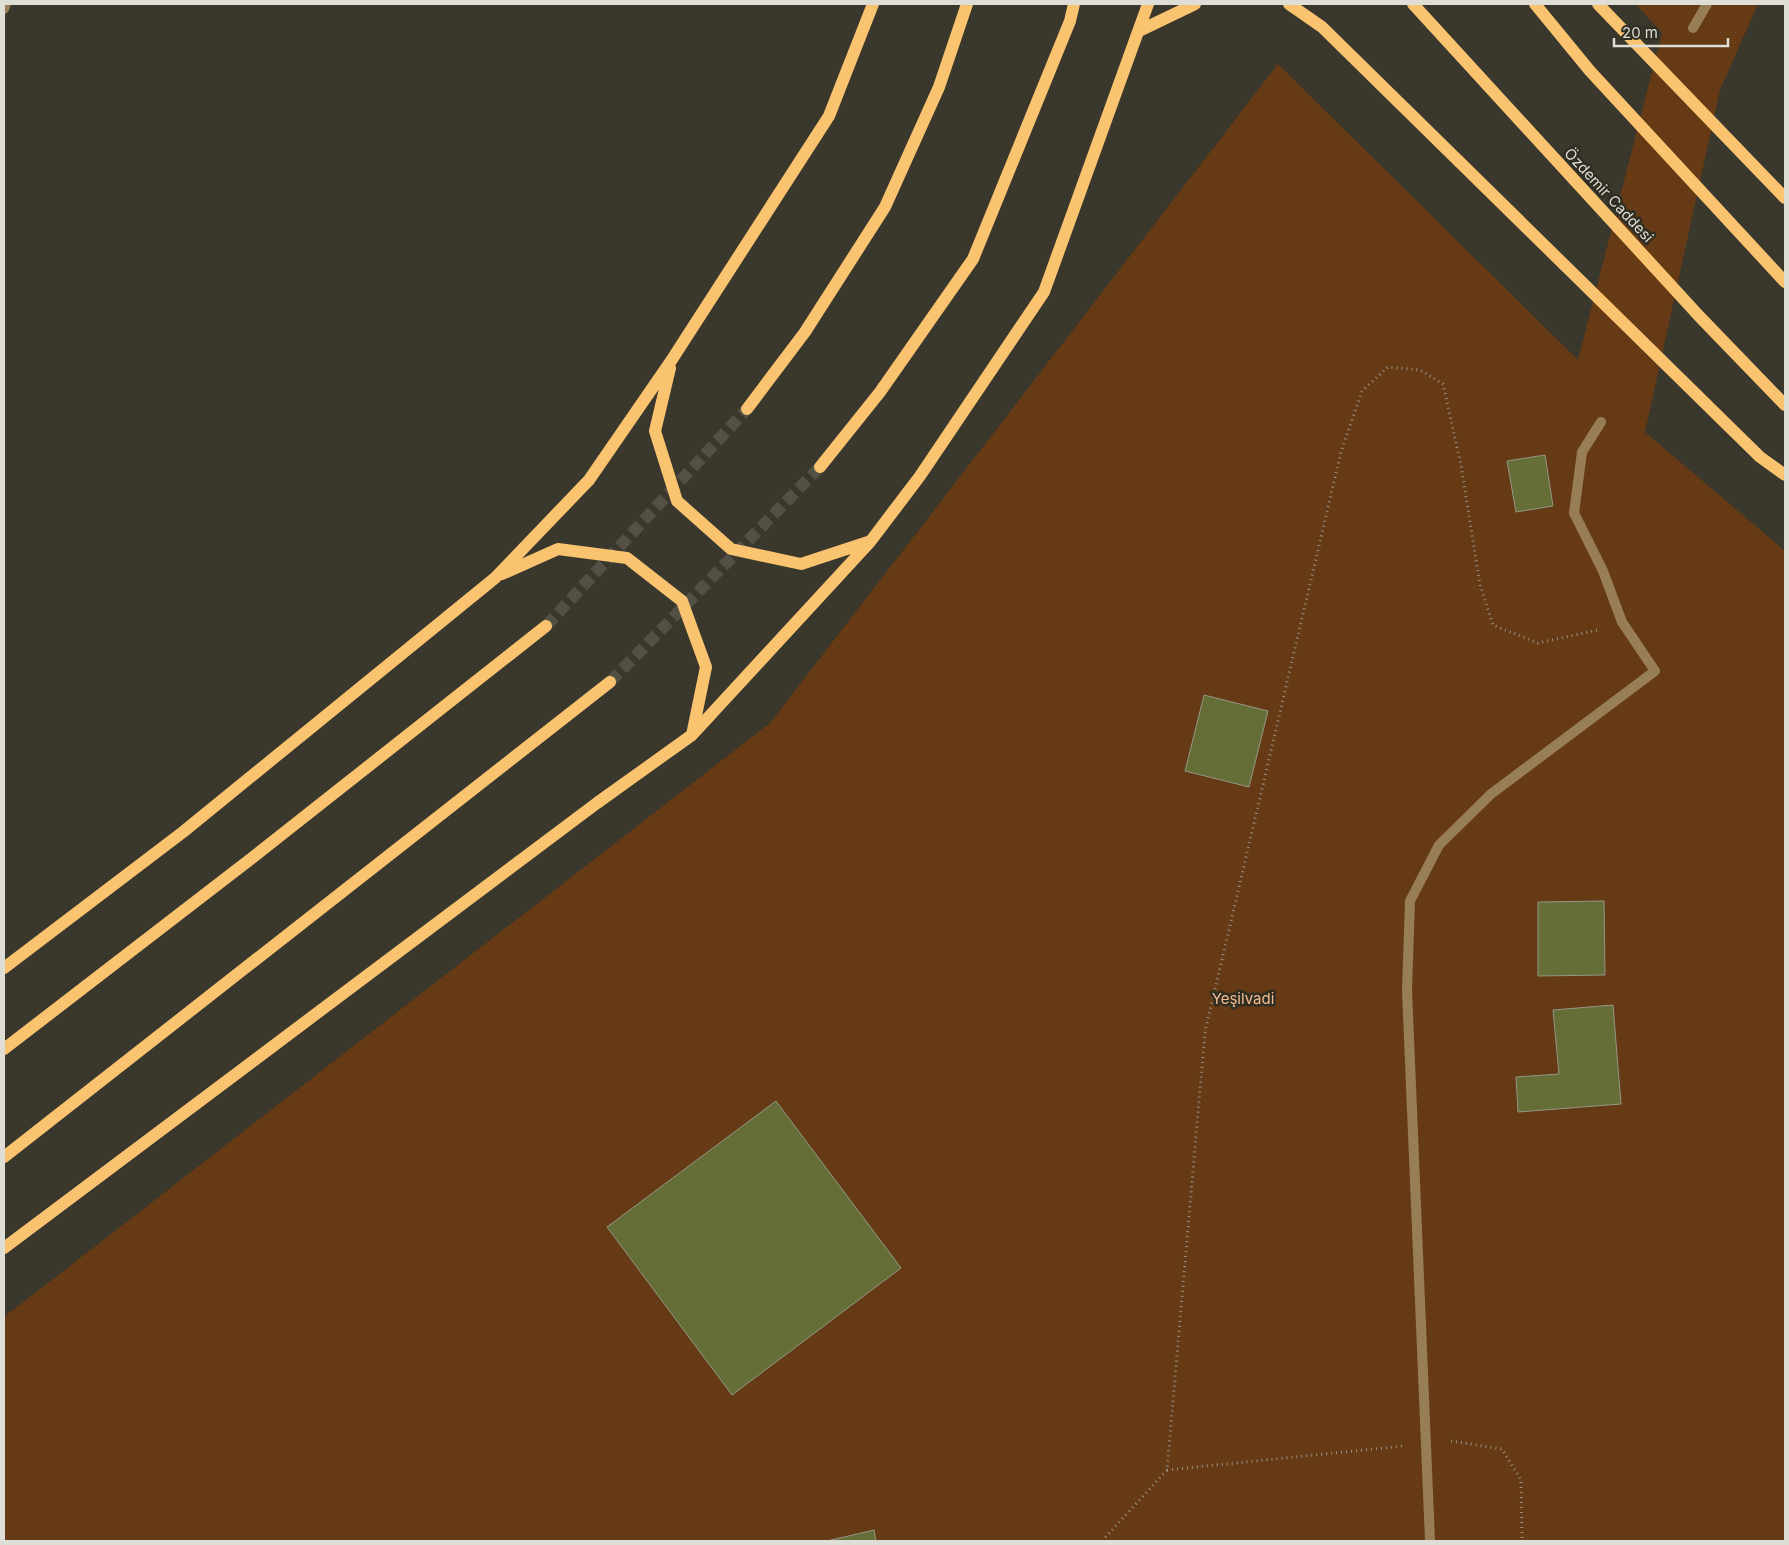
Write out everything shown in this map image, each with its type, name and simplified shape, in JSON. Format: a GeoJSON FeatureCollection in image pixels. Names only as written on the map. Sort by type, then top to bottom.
{"type":"FeatureCollection","features":[{"type":"Feature","properties":{"kind":"main road"},"geometry":{"type":"LineString","coordinates":[[4,968],[183,832],[495,578],[590,480],[671,361],[829,116],[873,4]]}},
{"type":"Feature","properties":{"kind":"main road"},"geometry":{"type":"LineString","coordinates":[[747,409],[805,332],[885,206],[939,87],[967,4]]}},
{"type":"Feature","properties":{"kind":"main road"},"geometry":{"type":"LineString","coordinates":[[820,467],[880,392],[973,259],[1070,21],[1074,4]]}},
{"type":"Feature","properties":{"kind":"main road"},"geometry":{"type":"LineString","coordinates":[[4,1248],[589,809],[692,735],[870,542],[920,476],[1044,292],[1148,4]]}},
{"type":"Feature","properties":{"kind":"main road"},"geometry":{"type":"LineString","coordinates":[[1139,31],[1195,4]]}},
{"type":"Feature","properties":{"kind":"main road"},"geometry":{"type":"LineString","coordinates":[[1289,4],[1322,27],[1753,451],[1785,475]]}},
{"type":"Feature","properties":{"kind":"main road","name":"Özdemir Caddesi"},"geometry":{"type":"LineString","coordinates":[[1413,4],[1699,316],[1785,405]]}},
{"type":"Feature","properties":{"kind":"main road"},"geometry":{"type":"LineString","coordinates":[[1535,4],[1590,71],[1785,282]]}},
{"type":"Feature","properties":{"kind":"main road"},"geometry":{"type":"LineString","coordinates":[[1598,4],[1785,198]]}},
{"type":"Feature","properties":{"kind":"main road"},"geometry":{"type":"LineString","coordinates":[[671,361],[655,431],[677,501],[731,549],[763,556],[801,564],[870,542]]}},
{"type":"Feature","properties":{"kind":"main road"},"geometry":{"type":"LineString","coordinates":[[495,578],[558,550],[627,558],[682,601],[706,667],[692,735]]}},
{"type":"Feature","properties":{"kind":"main road"},"geometry":{"type":"LineString","coordinates":[[4,1049],[252,858],[546,626]]}},
{"type":"Feature","properties":{"kind":"main road"},"geometry":{"type":"LineString","coordinates":[[4,1156],[610,682]]}},
{"type":"Feature","properties":{"kind":"street"},"geometry":{"type":"LineString","coordinates":[[4,9],[6,4]]}},
{"type":"Feature","properties":{"kind":"street"},"geometry":{"type":"LineString","coordinates":[[1693,28],[1707,4]]}},
{"type":"Feature","properties":{"kind":"street"},"geometry":{"type":"LineString","coordinates":[[1430,1541],[1407,990],[1410,900],[1439,846],[1491,794],[1655,671],[1622,622],[1603,571],[1574,514],[1582,452],[1601,422]]}},
{"type":"Feature","properties":{"kind":"path"},"geometry":{"type":"LineString","coordinates":[[1102,1541],[1167,1470],[1204,1032],[1340,452],[1362,391],[1388,367],[1420,370],[1443,384],[1461,465],[1480,585],[1493,624],[1538,643],[1605,629],[1622,622]]}},
{"type":"Feature","properties":{"kind":"path"},"geometry":{"type":"LineString","coordinates":[[1167,1470],[1457,1441],[1502,1449],[1521,1480],[1522,1541]]}},
{"type":"Feature","properties":{"kind":"green space","name":"Yeşilvadi"},"geometry":{"type":"Polygon","coordinates":[[[1636,4],[1758,4],[1720,90],[1645,432],[1785,551],[1785,1541],[4,1541],[4,1317],[770,723],[1278,64],[1578,360],[1662,33],[1636,4]]]}},
{"type":"Feature","properties":{"kind":"building"},"geometry":{"type":"Polygon","coordinates":[[[1545,455],[1553,506],[1516,512],[1507,461],[1545,455]]]}},
{"type":"Feature","properties":{"kind":"building"},"geometry":{"type":"Polygon","coordinates":[[[1204,695],[1268,711],[1249,787],[1185,771],[1204,695]]]}},
{"type":"Feature","properties":{"kind":"building"},"geometry":{"type":"Polygon","coordinates":[[[1604,901],[1605,975],[1538,976],[1538,902],[1604,901]]]}},
{"type":"Feature","properties":{"kind":"building"},"geometry":{"type":"Polygon","coordinates":[[[1613,1005],[1621,1104],[1518,1112],[1516,1077],[1559,1074],[1553,1010],[1613,1005]]]}},
{"type":"Feature","properties":{"kind":"building"},"geometry":{"type":"Polygon","coordinates":[[[776,1101],[901,1268],[732,1395],[607,1227],[776,1101]]]}},
{"type":"Feature","properties":{"kind":"building"},"geometry":{"type":"Polygon","coordinates":[[[874,1530],[876,1541],[827,1541],[874,1530]]]}},
{"type":"Feature","properties":{"kind":"tunnel"},"geometry":{"type":"LineString","coordinates":[[546,626],[747,409]]}},
{"type":"Feature","properties":{"kind":"tunnel"},"geometry":{"type":"LineString","coordinates":[[610,682],[820,467]]}}]}
